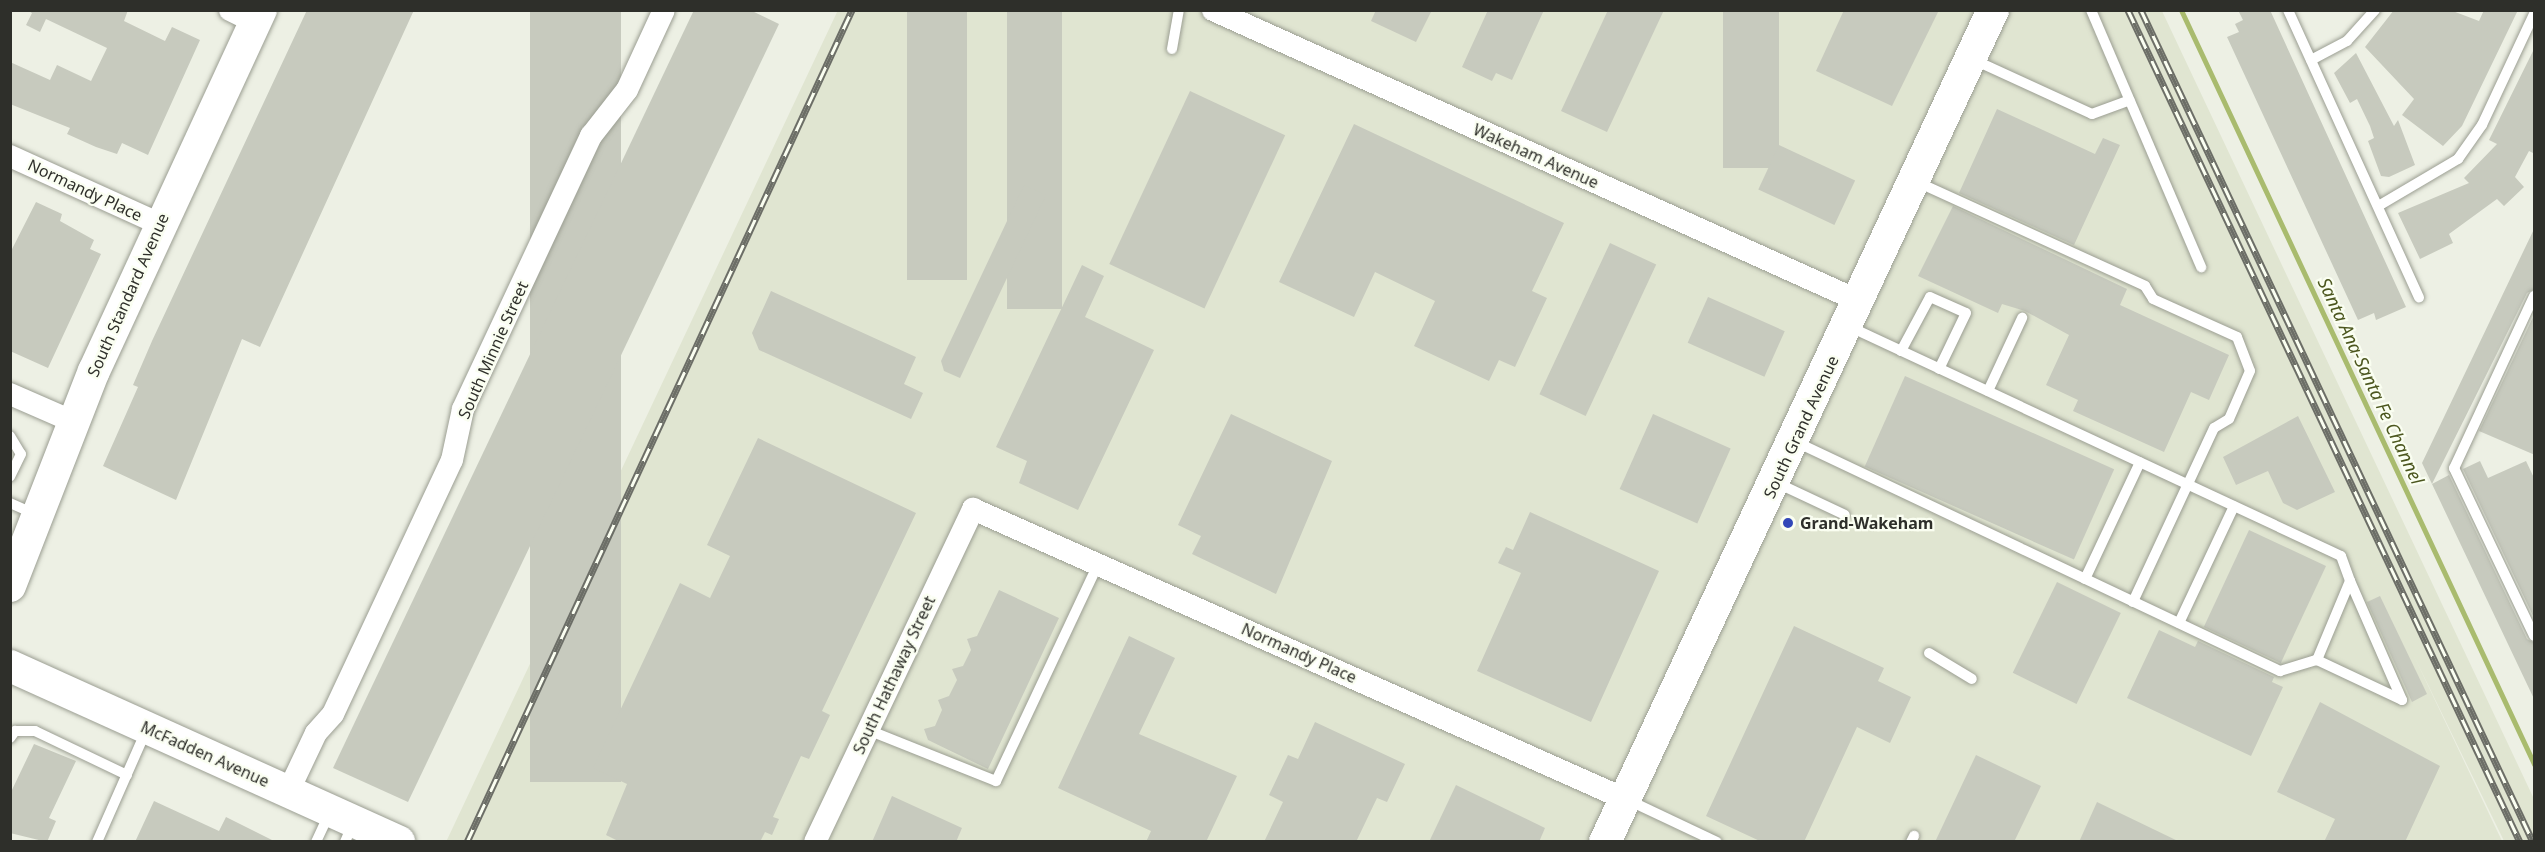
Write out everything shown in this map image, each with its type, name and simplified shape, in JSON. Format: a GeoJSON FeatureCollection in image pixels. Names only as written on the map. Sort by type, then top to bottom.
{"type":"FeatureCollection","features":[{"type":"Feature","properties":{"kind":"street","name":"South Minnie Street"},"geometry":{"type":"LineString","coordinates":[[288,792],[316,733],[333,714],[452,460],[463,409],[591,136],[627,90],[664,10]]}},
{"type":"Feature","properties":{"kind":"street","name":"Wakeham Avenue"},"geometry":{"type":"LineString","coordinates":[[1213,10],[1853,314]]}},
{"type":"Feature","properties":{"kind":"street","name":"South Grand Avenue"},"geometry":{"type":"LineString","coordinates":[[1605,842],[1775,482],[1993,10]]}},
{"type":"Feature","properties":{"kind":"street","name":"South Standard Avenue"},"geometry":{"type":"LineString","coordinates":[[10,586],[74,422],[248,14]]}},
{"type":"Feature","properties":{"kind":"street","name":"Normandy Place"},"geometry":{"type":"LineString","coordinates":[[10,156],[160,224]]}},
{"type":"Feature","properties":{"kind":"street"},"geometry":{"type":"LineString","coordinates":[[12,399],[74,422]]}},
{"type":"Feature","properties":{"kind":"street","name":"Normandy Place"},"geometry":{"type":"LineString","coordinates":[[973,509],[1625,799]]}},
{"type":"Feature","properties":{"kind":"street","name":"South Hathaway Street"},"geometry":{"type":"LineString","coordinates":[[815,842],[973,509]]}},
{"type":"Feature","properties":{"kind":"street","name":"McFadden Avenue"},"geometry":{"type":"LineString","coordinates":[[10,666],[288,792],[343,824],[399,842]]}},
{"type":"Feature","properties":{"kind":"lane"},"geometry":{"type":"LineString","coordinates":[[1172,49],[1179,10]]}},
{"type":"Feature","properties":{"kind":"lane"},"geometry":{"type":"LineString","coordinates":[[2091,10],[2201,267]]}},
{"type":"Feature","properties":{"kind":"lane"},"geometry":{"type":"LineString","coordinates":[[2288,10],[2380,205],[2419,298]]}},
{"type":"Feature","properties":{"kind":"lane"},"geometry":{"type":"LineString","coordinates":[[2311,60],[2347,41],[2375,10]]}},
{"type":"Feature","properties":{"kind":"lane"},"geometry":{"type":"LineString","coordinates":[[2380,205],[2458,159],[2482,125],[2535,14]]}},
{"type":"Feature","properties":{"kind":"lane"},"geometry":{"type":"LineString","coordinates":[[1971,59],[2092,114],[2130,100]]}},
{"type":"Feature","properties":{"kind":"lane"},"geometry":{"type":"LineString","coordinates":[[1915,181],[2145,286],[2153,299],[2237,337],[2250,371],[2229,419],[2214,428],[2133,602]]}},
{"type":"Feature","properties":{"kind":"lane"},"geometry":{"type":"LineString","coordinates":[[2535,296],[2454,468],[2535,636]]}},
{"type":"Feature","properties":{"kind":"lane"},"geometry":{"type":"LineString","coordinates":[[1901,351],[1930,297],[1966,313],[1940,369]]}},
{"type":"Feature","properties":{"kind":"lane"},"geometry":{"type":"LineString","coordinates":[[1794,441],[2280,671],[2317,660],[2402,700],[2341,555],[1901,351],[1853,314]]}},
{"type":"Feature","properties":{"kind":"lane"},"geometry":{"type":"LineString","coordinates":[[1988,391],[2022,318]]}},
{"type":"Feature","properties":{"kind":"lane"},"geometry":{"type":"LineString","coordinates":[[10,436],[21,454],[10,477]]}},
{"type":"Feature","properties":{"kind":"lane"},"geometry":{"type":"LineString","coordinates":[[2085,579],[2140,462]]}},
{"type":"Feature","properties":{"kind":"lane"},"geometry":{"type":"LineString","coordinates":[[1775,482],[1845,515]]}},
{"type":"Feature","properties":{"kind":"lane"},"geometry":{"type":"LineString","coordinates":[[10,503],[39,515]]}},
{"type":"Feature","properties":{"kind":"lane"},"geometry":{"type":"LineString","coordinates":[[2179,623],[2234,506]]}},
{"type":"Feature","properties":{"kind":"lane"},"geometry":{"type":"LineString","coordinates":[[868,730],[996,781],[1098,564]]}},
{"type":"Feature","properties":{"kind":"lane"},"geometry":{"type":"LineString","coordinates":[[2317,660],[2350,581]]}},
{"type":"Feature","properties":{"kind":"lane"},"geometry":{"type":"LineString","coordinates":[[1929,652],[1972,679]]}},
{"type":"Feature","properties":{"kind":"lane"},"geometry":{"type":"LineString","coordinates":[[97,842],[148,728]]}},
{"type":"Feature","properties":{"kind":"lane"},"geometry":{"type":"LineString","coordinates":[[10,738],[15,731],[34,731],[127,775]]}},
{"type":"Feature","properties":{"kind":"lane"},"geometry":{"type":"LineString","coordinates":[[1625,799],[1717,842]]}},
{"type":"Feature","properties":{"kind":"lane"},"geometry":{"type":"LineString","coordinates":[[316,842],[343,824]]}},
{"type":"Feature","properties":{"kind":"shaded area"},"geometry":{"type":"Polygon","coordinates":[[[838,10],[2162,11],[2534,799],[2534,841],[2504,841],[2413,654],[2502,841],[446,842],[838,10]]]}},
{"type":"Feature","properties":{"kind":"building"},"geometry":{"type":"Polygon","coordinates":[[[27,10],[128,10],[124,21],[165,41],[172,27],[200,40],[148,155],[122,143],[117,154],[96,147],[67,134],[70,128],[10,104],[10,62],[50,80],[57,65],[91,81],[107,48],[46,19],[40,32],[26,25],[32,13],[27,10]]]}},
{"type":"Feature","properties":{"kind":"building"},"geometry":{"type":"Polygon","coordinates":[[[307,10],[414,10],[260,347],[242,339],[176,500],[103,466],[138,387],[133,385],[152,341],[307,10]]]}},
{"type":"Feature","properties":{"kind":"building"},"geometry":{"type":"Polygon","coordinates":[[[530,10],[621,10],[621,782],[530,782],[530,10]]]}},
{"type":"Feature","properties":{"kind":"building"},"geometry":{"type":"Polygon","coordinates":[[[694,10],[750,10],[779,24],[408,802],[333,768],[694,10]]]}},
{"type":"Feature","properties":{"kind":"building"},"geometry":{"type":"Polygon","coordinates":[[[907,10],[967,10],[967,280],[907,280],[907,10]]]}},
{"type":"Feature","properties":{"kind":"building"},"geometry":{"type":"Polygon","coordinates":[[[1007,10],[1062,10],[1062,309],[1007,309],[1007,10]]]}},
{"type":"Feature","properties":{"kind":"building"},"geometry":{"type":"Polygon","coordinates":[[[1376,10],[1432,10],[1416,42],[1371,21],[1376,10]]]}},
{"type":"Feature","properties":{"kind":"building"},"geometry":{"type":"Polygon","coordinates":[[[1488,10],[1544,10],[1512,80],[1496,73],[1492,81],[1462,67],[1488,10]]]}},
{"type":"Feature","properties":{"kind":"building"},"geometry":{"type":"Polygon","coordinates":[[[1608,10],[1664,10],[1607,132],[1561,111],[1608,10]]]}},
{"type":"Feature","properties":{"kind":"building"},"geometry":{"type":"Polygon","coordinates":[[[1723,10],[1779,10],[1779,168],[1723,168],[1723,10]]]}},
{"type":"Feature","properties":{"kind":"building"},"geometry":{"type":"Polygon","coordinates":[[[1844,10],[1939,10],[1892,106],[1816,71],[1844,10]]]}},
{"type":"Feature","properties":{"kind":"building"},"geometry":{"type":"Polygon","coordinates":[[[2238,10],[2270,10],[2406,307],[2376,320],[2374,313],[2358,320],[2227,37],[2239,32],[2235,24],[2243,20],[2238,10]]]}},
{"type":"Feature","properties":{"kind":"building"},"geometry":{"type":"Polygon","coordinates":[[[2394,10],[2450,10],[2479,21],[2484,10],[2518,10],[2462,126],[2443,146],[2402,115],[2414,99],[2365,47],[2394,10]]]}},
{"type":"Feature","properties":{"kind":"building"},"geometry":{"type":"Polygon","coordinates":[[[2535,47],[2535,154],[2529,151],[2515,177],[2524,187],[2504,206],[2497,199],[2449,234],[2453,243],[2420,259],[2398,213],[2469,183],[2464,178],[2497,144],[2489,140],[2535,47]]]}},
{"type":"Feature","properties":{"kind":"building"},"geometry":{"type":"Polygon","coordinates":[[[2356,53],[2394,126],[2398,120],[2415,165],[2389,177],[2381,176],[2368,141],[2374,138],[2357,99],[2350,103],[2334,73],[2356,53]]]}},
{"type":"Feature","properties":{"kind":"building"},"geometry":{"type":"Polygon","coordinates":[[[1190,91],[1285,135],[1204,308],[1109,264],[1190,91]]]}},
{"type":"Feature","properties":{"kind":"building"},"geometry":{"type":"Polygon","coordinates":[[[1997,109],[2095,154],[2103,138],[2120,145],[2074,245],[1959,193],[1997,109]]]}},
{"type":"Feature","properties":{"kind":"building"},"geometry":{"type":"Polygon","coordinates":[[[1354,124],[1564,223],[1532,291],[1547,298],[1515,367],[1499,360],[1489,381],[1414,346],[1435,301],[1375,272],[1354,317],[1279,282],[1354,124]]]}},
{"type":"Feature","properties":{"kind":"building"},"geometry":{"type":"Polygon","coordinates":[[[1779,145],[1855,180],[1834,225],[1758,189],[1779,145]]]}},
{"type":"Feature","properties":{"kind":"building"},"geometry":{"type":"Polygon","coordinates":[[[1024,185],[1046,195],[960,378],[944,371],[941,361],[1024,185]]]}},
{"type":"Feature","properties":{"kind":"building"},"geometry":{"type":"Polygon","coordinates":[[[36,202],[62,214],[60,221],[94,240],[90,249],[101,254],[48,368],[10,351],[10,253],[36,202]]]}},
{"type":"Feature","properties":{"kind":"building"},"geometry":{"type":"Polygon","coordinates":[[[1953,206],[2127,289],[2120,305],[2229,355],[2209,400],[2191,392],[2164,452],[2073,411],[2078,400],[2046,385],[2069,335],[2025,311],[2002,304],[1998,313],[1918,276],[1953,206]]]}},
{"type":"Feature","properties":{"kind":"building"},"geometry":{"type":"Polygon","coordinates":[[[2535,227],[2535,289],[2527,293],[2432,484],[2422,463],[2535,227]]]}},
{"type":"Feature","properties":{"kind":"building"},"geometry":{"type":"Polygon","coordinates":[[[1610,243],[1656,265],[1586,416],[1539,394],[1610,243]]]}},
{"type":"Feature","properties":{"kind":"building"},"geometry":{"type":"Polygon","coordinates":[[[1082,265],[1104,276],[1085,317],[1154,350],[1078,510],[1019,483],[1027,461],[996,447],[1082,265]]]}},
{"type":"Feature","properties":{"kind":"building"},"geometry":{"type":"Polygon","coordinates":[[[771,291],[916,357],[904,384],[923,393],[911,419],[759,350],[752,333],[771,291]]]}},
{"type":"Feature","properties":{"kind":"building"},"geometry":{"type":"Polygon","coordinates":[[[1708,297],[1785,331],[1764,377],[1688,343],[1708,297]]]}},
{"type":"Feature","properties":{"kind":"building"},"geometry":{"type":"Polygon","coordinates":[[[2535,313],[2535,455],[2479,431],[2535,313]]]}},
{"type":"Feature","properties":{"kind":"building"},"geometry":{"type":"Polygon","coordinates":[[[1905,376],[2114,469],[2074,560],[1865,466],[1905,376]]]}},
{"type":"Feature","properties":{"kind":"building"},"geometry":{"type":"Polygon","coordinates":[[[1231,414],[1332,461],[1276,594],[1192,554],[1201,536],[1178,525],[1231,414]]]}},
{"type":"Feature","properties":{"kind":"building"},"geometry":{"type":"Polygon","coordinates":[[[1653,414],[1731,449],[1697,523],[1620,489],[1653,414]]]}},
{"type":"Feature","properties":{"kind":"building"},"geometry":{"type":"Polygon","coordinates":[[[2298,416],[2335,492],[2297,510],[2283,503],[2268,471],[2236,485],[2223,457],[2298,416]]]}},
{"type":"Feature","properties":{"kind":"building"},"geometry":{"type":"Polygon","coordinates":[[[758,438],[916,513],[822,711],[830,715],[809,759],[801,756],[773,817],[779,819],[772,835],[765,832],[760,842],[620,842],[606,835],[627,784],[593,768],[680,583],[710,598],[730,556],[707,545],[758,438]]]}},
{"type":"Feature","properties":{"kind":"building"},"geometry":{"type":"Polygon","coordinates":[[[2480,461],[2488,478],[2526,461],[2535,480],[2535,620],[2463,469],[2480,461]]]}},
{"type":"Feature","properties":{"kind":"building"},"geometry":{"type":"Polygon","coordinates":[[[2449,475],[2527,639],[2535,643],[2535,701],[2432,484],[2449,475]]]}},
{"type":"Feature","properties":{"kind":"building"},"geometry":{"type":"Polygon","coordinates":[[[1530,512],[1659,571],[1591,722],[1477,671],[1521,573],[1498,563],[1506,547],[1513,550],[1530,512]]]}},
{"type":"Feature","properties":{"kind":"building"},"geometry":{"type":"Polygon","coordinates":[[[2249,530],[2326,566],[2281,663],[2204,627],[2249,530]]]}},
{"type":"Feature","properties":{"kind":"building"},"geometry":{"type":"Polygon","coordinates":[[[2057,582],[2121,613],[2077,704],[2013,673],[2057,582]]]}},
{"type":"Feature","properties":{"kind":"building"},"geometry":{"type":"Polygon","coordinates":[[[999,590],[1059,618],[988,769],[928,740],[924,729],[935,726],[942,710],[938,700],[949,696],[957,680],[952,669],[963,666],[971,650],[967,639],[977,636],[999,590]]]}},
{"type":"Feature","properties":{"kind":"building"},"geometry":{"type":"Polygon","coordinates":[[[2380,596],[2427,694],[2412,702],[2367,602],[2380,596]]]}},
{"type":"Feature","properties":{"kind":"building"},"geometry":{"type":"Polygon","coordinates":[[[1794,626],[1884,668],[1878,681],[1911,697],[1890,743],[1857,727],[1804,842],[1762,842],[1706,816],[1794,626]]]}},
{"type":"Feature","properties":{"kind":"building"},"geometry":{"type":"Polygon","coordinates":[[[2159,630],[2195,647],[2198,641],[2274,677],[2272,682],[2283,687],[2251,756],[2127,698],[2159,630]]]}},
{"type":"Feature","properties":{"kind":"building"},"geometry":{"type":"Polygon","coordinates":[[[1129,636],[1175,658],[1139,734],[1237,776],[1206,842],[1146,842],[1151,831],[1058,788],[1129,636]]]}},
{"type":"Feature","properties":{"kind":"building"},"geometry":{"type":"Polygon","coordinates":[[[2320,702],[2440,766],[2405,842],[2324,842],[2335,819],[2277,792],[2320,702]]]}},
{"type":"Feature","properties":{"kind":"building"},"geometry":{"type":"Polygon","coordinates":[[[1315,722],[1405,764],[1387,802],[1377,798],[1356,842],[1264,842],[1283,802],[1269,795],[1288,755],[1298,759],[1315,722]]]}},
{"type":"Feature","properties":{"kind":"building"},"geometry":{"type":"Polygon","coordinates":[[[34,744],[76,761],[49,818],[56,821],[47,842],[10,833],[10,794],[34,744]]]}},
{"type":"Feature","properties":{"kind":"building"},"geometry":{"type":"Polygon","coordinates":[[[1976,755],[2041,786],[2014,842],[1935,842],[1976,755]]]}},
{"type":"Feature","properties":{"kind":"building"},"geometry":{"type":"Polygon","coordinates":[[[1456,785],[1545,828],[1539,842],[1429,842],[1456,785]]]}},
{"type":"Feature","properties":{"kind":"building"},"geometry":{"type":"Polygon","coordinates":[[[892,796],[962,828],[956,842],[872,842],[892,796]]]}},
{"type":"Feature","properties":{"kind":"building"},"geometry":{"type":"Polygon","coordinates":[[[154,801],[219,831],[226,817],[276,842],[135,842],[154,801]]]}},
{"type":"Feature","properties":{"kind":"building"},"geometry":{"type":"Polygon","coordinates":[[[2097,802],[2180,842],[2079,842],[2097,802]]]}},
{"type":"Feature","properties":{"kind":"waterway","name":"Santa Ana-Santa Fe Channel"},"geometry":{"type":"LineString","coordinates":[[2181,10],[2534,764]]}},
{"type":"Feature","properties":{"kind":"railway"},"geometry":{"type":"LineString","coordinates":[[467,842],[852,10]]}},
{"type":"Feature","properties":{"kind":"railway"},"geometry":{"type":"LineString","coordinates":[[2128,10],[2520,842]]}},
{"type":"Feature","properties":{"kind":"railway"},"geometry":{"type":"LineString","coordinates":[[2141,10],[2533,842]]}},
{"type":"Feature","properties":{"kind":"place","name":"Grand-Wakeham"},"geometry":{"type":"Point","coordinates":[1788,523]}}]}
